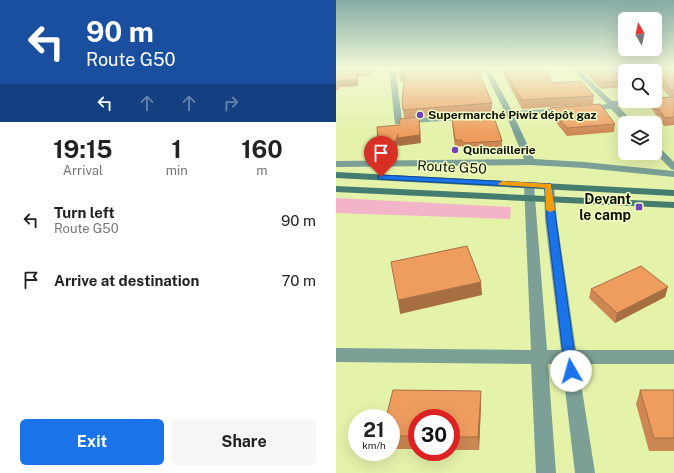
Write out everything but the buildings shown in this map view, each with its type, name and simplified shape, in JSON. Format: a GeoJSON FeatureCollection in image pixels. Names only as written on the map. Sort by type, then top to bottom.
{"type":"FeatureCollection","features":[{"type":"Feature","properties":{"kind":"street"},"geometry":{"type":"LineString","coordinates":[[394,90],[398,122],[510,115],[668,99]]}},
{"type":"Feature","properties":{"kind":"street"},"geometry":{"type":"LineString","coordinates":[[497,90],[510,115],[530,162]]}},
{"type":"Feature","properties":{"kind":"street"},"geometry":{"type":"LineString","coordinates":[[597,90],[623,116]]}},
{"type":"Feature","properties":{"kind":"street"},"geometry":{"type":"LineString","coordinates":[[662,155],[674,167]]}},
{"type":"Feature","properties":{"kind":"street"},"geometry":{"type":"LineString","coordinates":[[336,164],[530,162],[584,165],[674,174]]}},
{"type":"Feature","properties":{"kind":"street","name":"Route G50"},"geometry":{"type":"LineString","coordinates":[[336,175],[540,191]]}},
{"type":"Feature","properties":{"kind":"street","name":"Route G50"},"geometry":{"type":"LineString","coordinates":[[336,189],[540,191]]}},
{"type":"Feature","properties":{"kind":"street"},"geometry":{"type":"LineString","coordinates":[[540,191],[674,193]]}},
{"type":"Feature","properties":{"kind":"street"},"geometry":{"type":"LineString","coordinates":[[540,191],[674,205]]}},
{"type":"Feature","properties":{"kind":"street"},"geometry":{"type":"LineString","coordinates":[[540,191],[569,356],[585,473]]}},
{"type":"Feature","properties":{"kind":"street"},"geometry":{"type":"LineString","coordinates":[[540,191],[539,357],[546,473]]}},
{"type":"Feature","properties":{"kind":"street"},"geometry":{"type":"LineString","coordinates":[[336,355],[674,357]]}},
{"type":"Feature","properties":{"kind":"shaded area"},"geometry":{"type":"Polygon","coordinates":[[[336,198],[511,207],[510,219],[336,213],[336,198]]]}},
{"type":"Feature","properties":{"kind":"slow traffic"},"geometry":{"type":"LineString","coordinates":[[502,184],[549,186],[550,210]]}},
{"type":"Feature","properties":{"kind":"place","name":"Supermarché Piwiz dépôt gaz"},"geometry":{"type":"Point","coordinates":[420,115]}},
{"type":"Feature","properties":{"kind":"place","name":"Quincaillerie"},"geometry":{"type":"Point","coordinates":[455,150]}},
{"type":"Feature","properties":{"kind":"place","name":"Devant le camp"},"geometry":{"type":"Point","coordinates":[639,207]}},
{"type":"Feature","properties":{"kind":"route"},"geometry":{"type":"LineString","coordinates":[[381,177],[549,186],[551,220],[571,371]]}}]}
